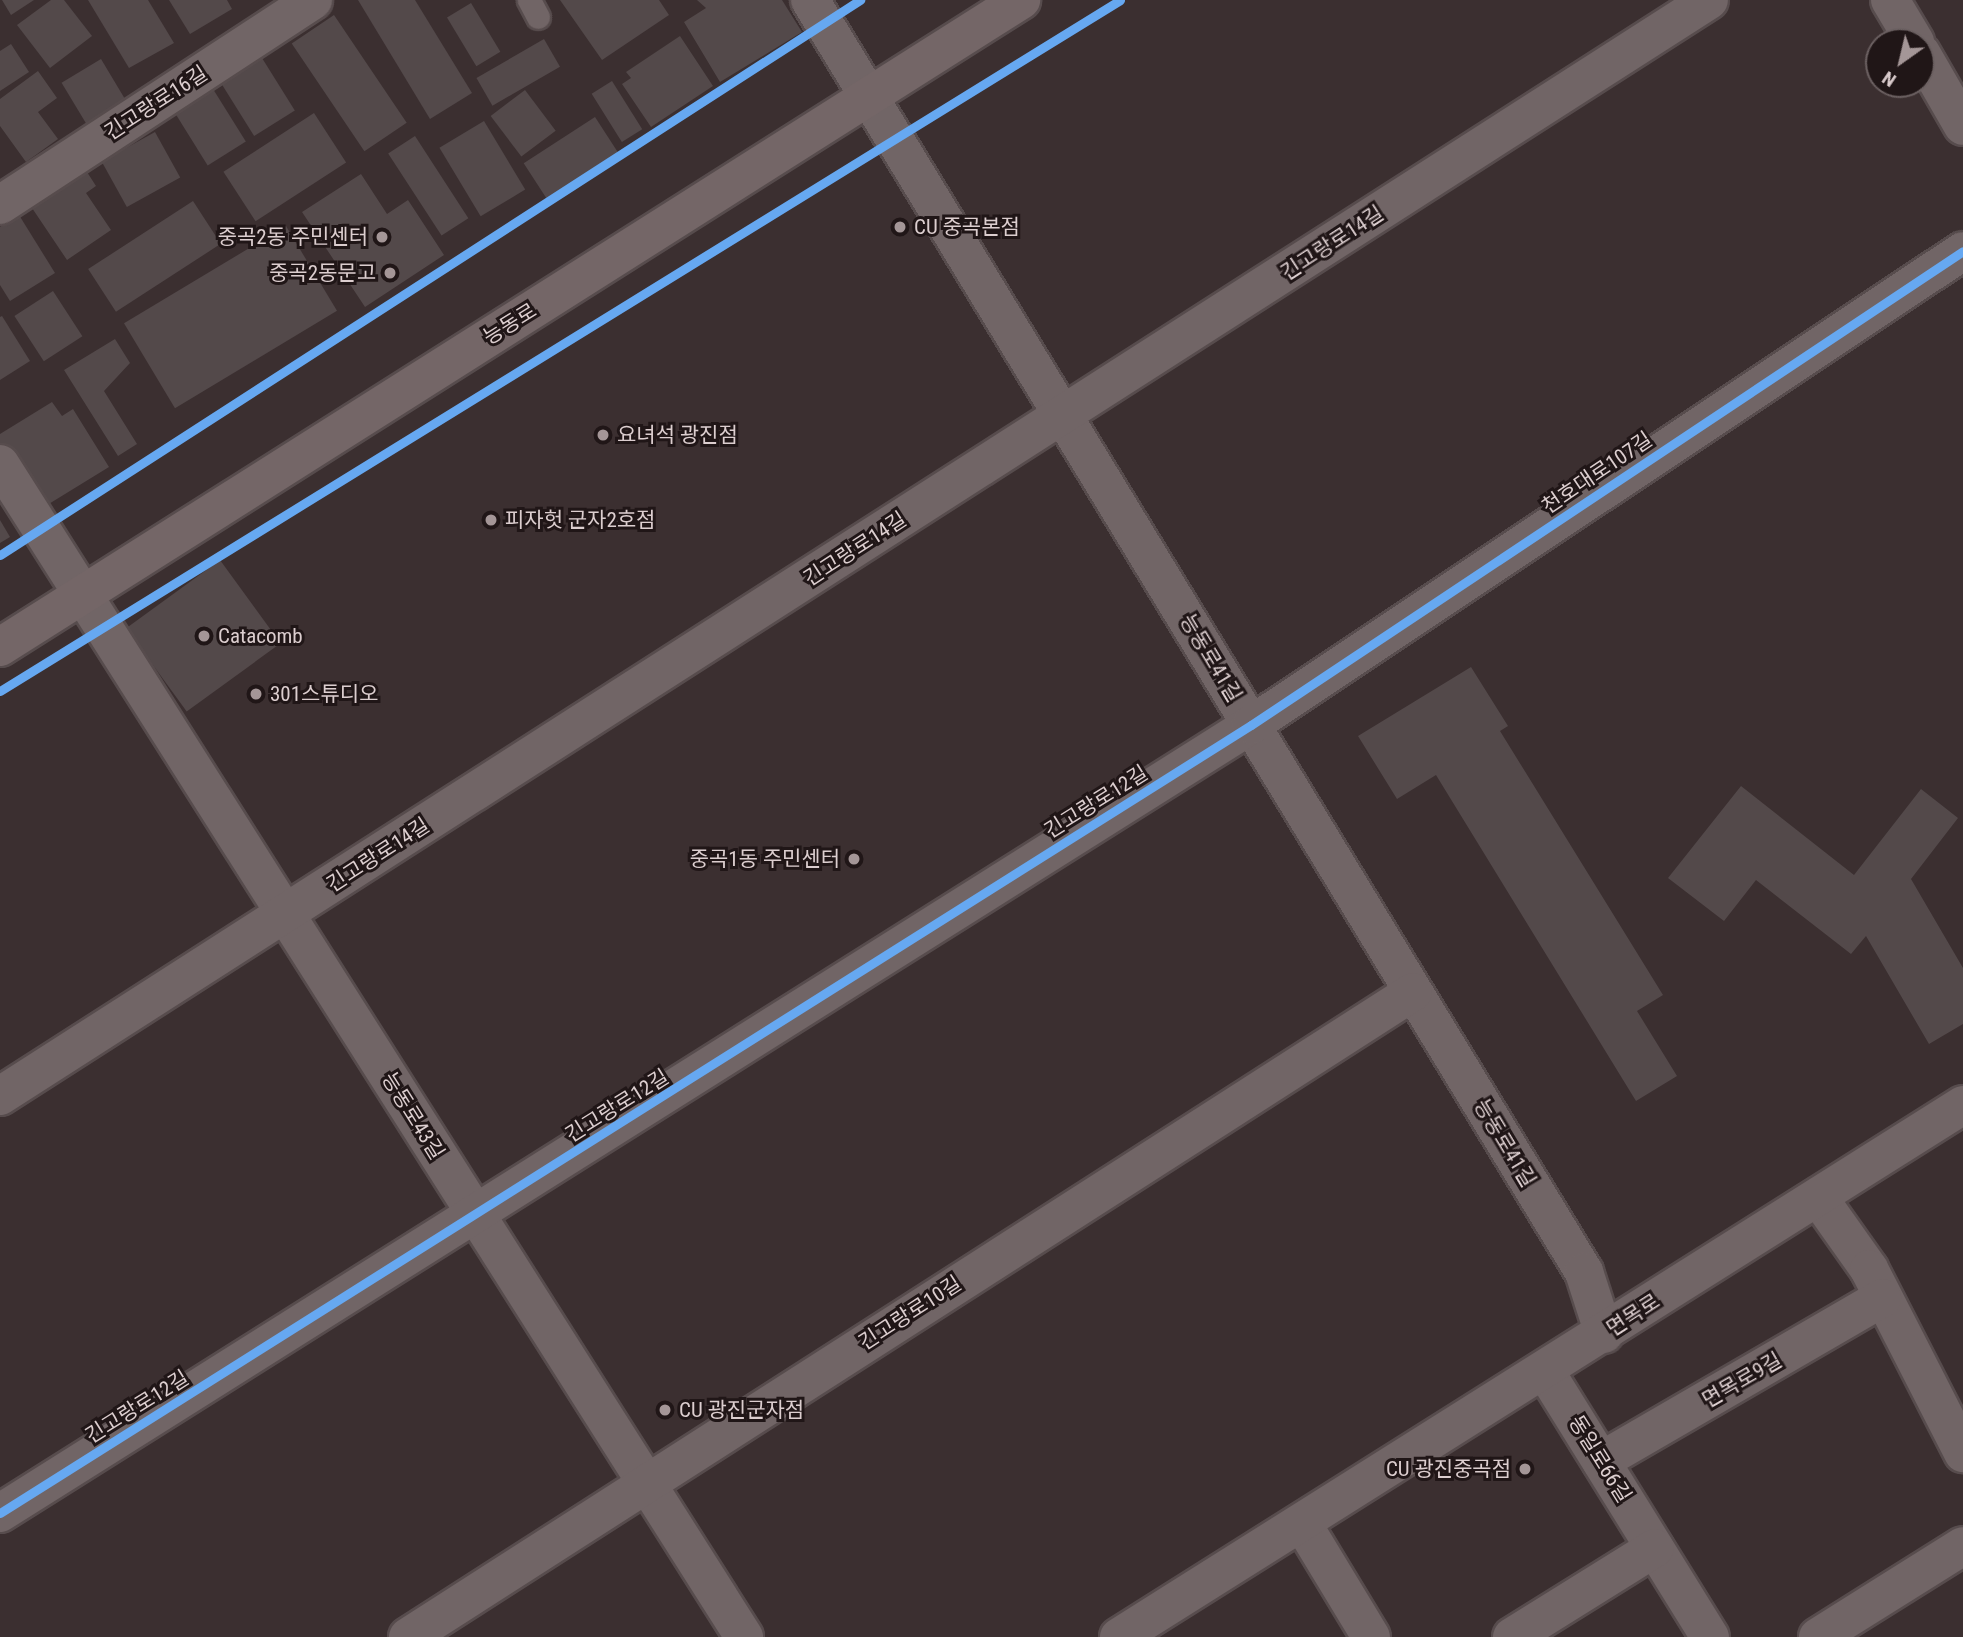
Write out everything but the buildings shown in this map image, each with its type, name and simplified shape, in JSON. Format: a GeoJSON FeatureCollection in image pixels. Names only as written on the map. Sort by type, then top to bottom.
{"type":"FeatureCollection","features":[{"type":"Feature","properties":{"kind":"main road","name":"능동로"},"geometry":{"type":"LineString","coordinates":[[0,647],[1021,0]]}},
{"type":"Feature","properties":{"kind":"street","name":"긴고랑로16길"},"geometry":{"type":"LineString","coordinates":[[0,205],[313,0]]}},
{"type":"Feature","properties":{"kind":"street","name":"능동로41길"},"geometry":{"type":"LineString","coordinates":[[810,0],[1584,1272],[1604,1334]]}},
{"type":"Feature","properties":{"kind":"street","name":"긴고랑로14길"},"geometry":{"type":"LineString","coordinates":[[0,1096],[1709,0]]}},
{"type":"Feature","properties":{"kind":"street"},"geometry":{"type":"LineString","coordinates":[[1891,0],[1907,28]]}},
{"type":"Feature","properties":{"kind":"street"},"geometry":{"type":"LineString","coordinates":[[1935,77],[1963,126]]}},
{"type":"Feature","properties":{"kind":"street","name":"천호대로107길"},"geometry":{"type":"LineString","coordinates":[[1251,724],[1963,251]]}},
{"type":"Feature","properties":{"kind":"street","name":"능동로43길"},"geometry":{"type":"LineString","coordinates":[[0,464],[744,1637]]}},
{"type":"Feature","properties":{"kind":"street","name":"긴고랑로12길"},"geometry":{"type":"LineString","coordinates":[[0,1513],[476,1216],[1251,724]]}},
{"type":"Feature","properties":{"kind":"street","name":"긴고랑로10길"},"geometry":{"type":"LineString","coordinates":[[408,1637],[1413,992]]}},
{"type":"Feature","properties":{"kind":"street","name":"면목로"},"geometry":{"type":"LineString","coordinates":[[1119,1637],[1604,1334],[1963,1105]]}},
{"type":"Feature","properties":{"kind":"street"},"geometry":{"type":"LineString","coordinates":[[1818,1197],[1882,1298],[1963,1452]]}},
{"type":"Feature","properties":{"kind":"street","name":"면목로9길"},"geometry":{"type":"LineString","coordinates":[[1601,1461],[1882,1298]]}},
{"type":"Feature","properties":{"kind":"street","name":"동일로66길"},"geometry":{"type":"LineString","coordinates":[[1545,1371],[1710,1637]]}},
{"type":"Feature","properties":{"kind":"street"},"geometry":{"type":"LineString","coordinates":[[1302,1522],[1371,1637]]}},
{"type":"Feature","properties":{"kind":"street"},"geometry":{"type":"LineString","coordinates":[[1818,1637],[1963,1546]]}},
{"type":"Feature","properties":{"kind":"street"},"geometry":{"type":"LineString","coordinates":[[1511,1637],[1655,1548]]}},
{"type":"Feature","properties":{"kind":"cycle path"},"geometry":{"type":"LineString","coordinates":[[0,555],[860,0]]}},
{"type":"Feature","properties":{"kind":"cycle path"},"geometry":{"type":"LineString","coordinates":[[0,691],[1120,0]]}},
{"type":"Feature","properties":{"kind":"cycle path"},"geometry":{"type":"LineString","coordinates":[[0,1513],[1251,725],[1963,251]]}},
{"type":"Feature","properties":{"kind":"place","name":"CU 중곡본점"},"geometry":{"type":"Point","coordinates":[900,227]}},
{"type":"Feature","properties":{"kind":"place","name":"중곡2동 주민센터"},"geometry":{"type":"Point","coordinates":[382,237]}},
{"type":"Feature","properties":{"kind":"place","name":"중곡2동문고"},"geometry":{"type":"Point","coordinates":[390,273]}},
{"type":"Feature","properties":{"kind":"place","name":"요녀석 광진점"},"geometry":{"type":"Point","coordinates":[603,435]}},
{"type":"Feature","properties":{"kind":"place","name":"피자헛 군자2호점"},"geometry":{"type":"Point","coordinates":[491,520]}},
{"type":"Feature","properties":{"kind":"place","name":"Catacomb"},"geometry":{"type":"Point","coordinates":[204,636]}},
{"type":"Feature","properties":{"kind":"place","name":"301스튜디오"},"geometry":{"type":"Point","coordinates":[256,694]}},
{"type":"Feature","properties":{"kind":"place","name":"중곡1동 주민센터"},"geometry":{"type":"Point","coordinates":[854,859]}},
{"type":"Feature","properties":{"kind":"place","name":"CU 광진군자점"},"geometry":{"type":"Point","coordinates":[665,1410]}},
{"type":"Feature","properties":{"kind":"place","name":"CU 광진중곡점"},"geometry":{"type":"Point","coordinates":[1525,1469]}}]}
